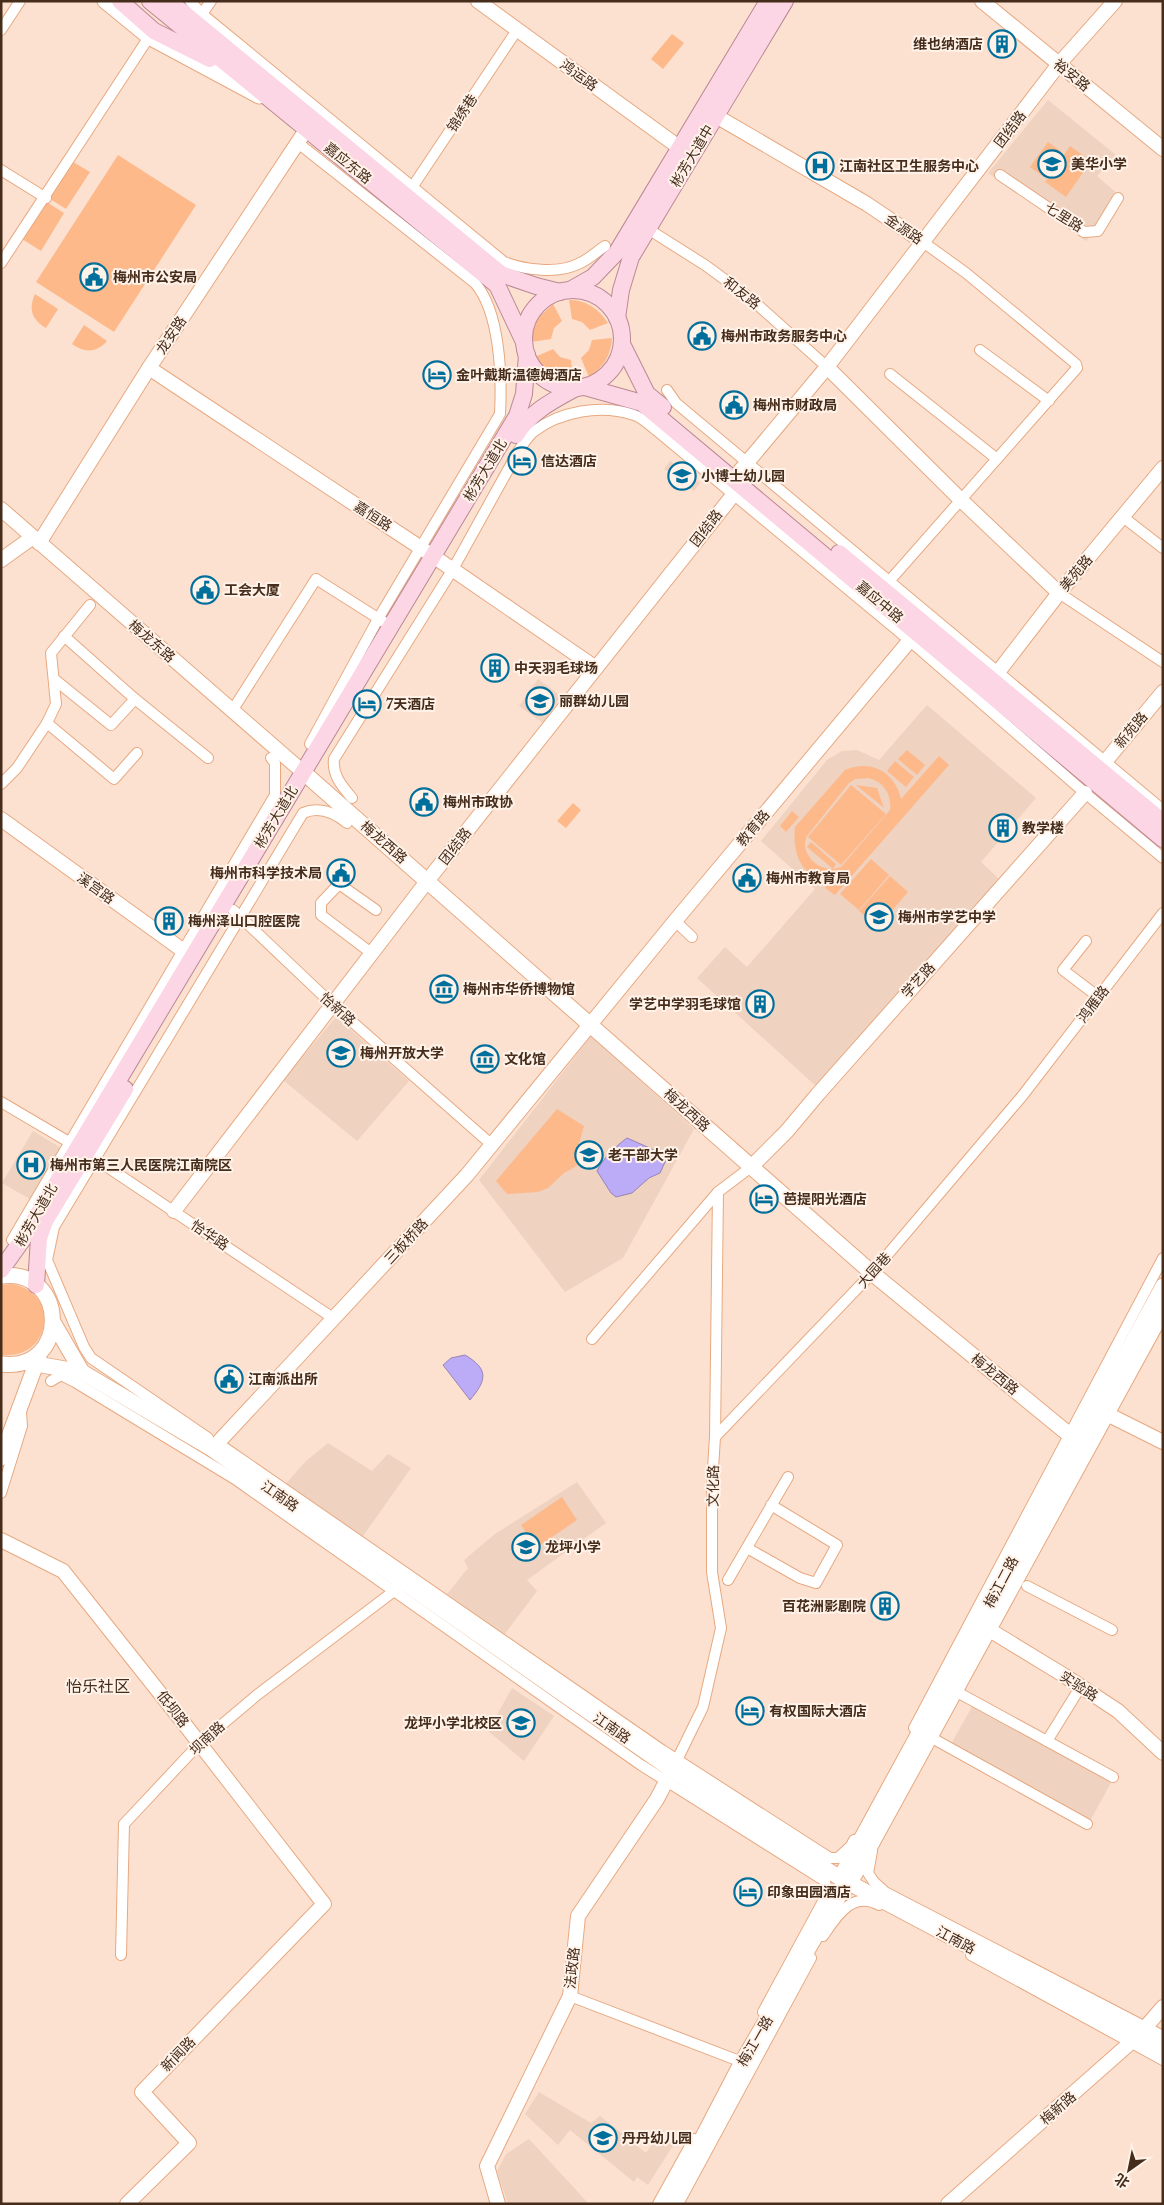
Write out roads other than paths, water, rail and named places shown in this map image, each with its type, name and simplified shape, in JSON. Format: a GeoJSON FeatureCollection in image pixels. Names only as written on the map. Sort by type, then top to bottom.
{"type":"FeatureCollection","features":[{"type":"Feature","properties":{"kind":"main road"},"geometry":{"type":"LineString","coordinates":[[105,1],[149,36],[273,104]]}},
{"type":"Feature","properties":{"kind":"main road"},"geometry":{"type":"LineString","coordinates":[[126,6],[141,9],[148,1]]}},
{"type":"Feature","properties":{"kind":"main road","name":"嘉应东路"},"geometry":{"type":"LineString","coordinates":[[148,1],[273,104],[302,136],[497,285],[526,348]]}},
{"type":"Feature","properties":{"kind":"main road","name":"嘉应东路"},"geometry":{"type":"LineString","coordinates":[[169,1],[198,19],[409,192],[502,274],[536,286],[565,291]]}},
{"type":"Feature","properties":{"kind":"main road","name":"彬芳大道中"},"geometry":{"type":"LineString","coordinates":[[565,291],[593,277],[617,252],[768,1]]}},
{"type":"Feature","properties":{"kind":"main road","name":"彬芳大道中"},"geometry":{"type":"LineString","coordinates":[[617,318],[621,290],[631,258],[785,1]]}},
{"type":"Feature","properties":{"kind":"main road"},"geometry":{"type":"LineString","coordinates":[[126,6],[154,31],[234,71]]}},
{"type":"Feature","properties":{"kind":"main road"},"geometry":{"type":"LineString","coordinates":[[565,291],[580,291],[598,297],[606,303],[617,318],[620,326],[622,344],[613,368],[601,380],[580,387],[558,386],[542,377],[536,371],[526,348],[526,325],[536,308],[543,301],[565,291]]}},
{"type":"Feature","properties":{"kind":"main road","name":"嘉应中路"},"geometry":{"type":"LineString","coordinates":[[622,344],[647,394],[738,483],[995,677],[1102,765],[1163,822]]}},
{"type":"Feature","properties":{"kind":"main road","name":"彬芳大道北"},"geometry":{"type":"LineString","coordinates":[[36,1285],[39,1238],[45,1221],[187,954],[307,776],[437,558],[517,416],[524,394],[526,348]]}},
{"type":"Feature","properties":{"kind":"main road","name":"彬芳大道北"},"geometry":{"type":"LineString","coordinates":[[1,1270],[236,914],[384,623],[437,558],[524,423],[538,409],[580,387]]}},
{"type":"Feature","properties":{"kind":"main road","name":"嘉应中路"},"geometry":{"type":"LineString","coordinates":[[580,387],[642,402],[913,636],[1163,839]]}},
{"type":"Feature","properties":{"kind":"main road","name":"梅龙西路"},"geometry":{"type":"LineString","coordinates":[[307,776],[428,880],[872,1273],[1073,1438]]}},
{"type":"Feature","properties":{"kind":"main road"},"geometry":{"type":"LineString","coordinates":[[1,1276],[20,1277],[36,1285],[47,1297],[51,1305],[54,1322],[82,1372]]}},
{"type":"Feature","properties":{"kind":"main road","name":"梅江二路"},"geometry":{"type":"LineString","coordinates":[[845,1880],[1073,1438],[1163,1286]]}},
{"type":"Feature","properties":{"kind":"main road","name":"梅江二路"},"geometry":{"type":"LineString","coordinates":[[845,1880],[988,1629],[1105,1413],[1163,1311]]}},
{"type":"Feature","properties":{"kind":"main road"},"geometry":{"type":"LineString","coordinates":[[1,1458],[21,1406],[34,1360],[50,1338],[54,1322]]}},
{"type":"Feature","properties":{"kind":"main road","name":"江南路"},"geometry":{"type":"LineString","coordinates":[[1,1364],[17,1364],[34,1360],[82,1372],[215,1445],[399,1587],[672,1770],[845,1880],[1163,2049]]}},
{"type":"Feature","properties":{"kind":"main road","name":"梅江一路"},"geometry":{"type":"LineString","coordinates":[[668,2204],[739,2061],[839,1896],[845,1880]]}},
{"type":"Feature","properties":{"kind":"street"},"geometry":{"type":"LineString","coordinates":[[1,30],[20,1]]}},
{"type":"Feature","properties":{"kind":"street"},"geometry":{"type":"LineString","coordinates":[[190,1],[198,19]]}},
{"type":"Feature","properties":{"kind":"street"},"geometry":{"type":"LineString","coordinates":[[198,19],[211,1]]}},
{"type":"Feature","properties":{"kind":"street","name":"鸿运路"},"geometry":{"type":"LineString","coordinates":[[478,1],[680,148]]}},
{"type":"Feature","properties":{"kind":"street","name":"裕安路"},"geometry":{"type":"LineString","coordinates":[[982,1],[1163,149]]}},
{"type":"Feature","properties":{"kind":"street","name":"团结路"},"geometry":{"type":"LineString","coordinates":[[174,1211],[428,880],[596,668],[1059,64],[1115,1]]}},
{"type":"Feature","properties":{"kind":"street","name":"锦绣巷"},"geometry":{"type":"LineString","coordinates":[[409,192],[517,30]]}},
{"type":"Feature","properties":{"kind":"street"},"geometry":{"type":"LineString","coordinates":[[1,263],[46,198],[149,36]]}},
{"type":"Feature","properties":{"kind":"street","name":"金源路"},"geometry":{"type":"LineString","coordinates":[[716,116],[867,204],[923,242],[966,273],[1076,364],[1077,368],[1049,400]]}},
{"type":"Feature","properties":{"kind":"street"},"geometry":{"type":"LineString","coordinates":[[302,136],[475,283],[484,294],[495,332],[502,389],[500,414],[437,558],[334,759],[333,768],[341,785],[352,798]]}},
{"type":"Feature","properties":{"kind":"street","name":"龙安路"},"geometry":{"type":"LineString","coordinates":[[36,540],[302,136]]}},
{"type":"Feature","properties":{"kind":"street"},"geometry":{"type":"LineString","coordinates":[[1,170],[46,198]]}},
{"type":"Feature","properties":{"kind":"street","name":"七里路"},"geometry":{"type":"LineString","coordinates":[[1000,175],[1084,232],[1098,231],[1118,198]]}},
{"type":"Feature","properties":{"kind":"street"},"geometry":{"type":"LineString","coordinates":[[409,192],[496,258],[519,268],[557,269],[578,264],[604,246]]}},
{"type":"Feature","properties":{"kind":"street","name":"和友路"},"geometry":{"type":"LineString","coordinates":[[648,230],[705,264],[750,298],[827,367]]}},
{"type":"Feature","properties":{"kind":"street"},"geometry":{"type":"LineString","coordinates":[[892,578],[1049,400],[980,350]]}},
{"type":"Feature","properties":{"kind":"street"},"geometry":{"type":"LineString","coordinates":[[827,367],[961,500],[1059,593],[1163,662]]}},
{"type":"Feature","properties":{"kind":"street","name":"嘉恒路"},"geometry":{"type":"LineString","coordinates":[[149,368],[437,558],[596,668]]}},
{"type":"Feature","properties":{"kind":"street"},"geometry":{"type":"LineString","coordinates":[[890,374],[997,460]]}},
{"type":"Feature","properties":{"kind":"street"},"geometry":{"type":"LineString","coordinates":[[668,390],[676,403],[995,677]]}},
{"type":"Feature","properties":{"kind":"street"},"geometry":{"type":"LineString","coordinates":[[437,558],[532,433],[551,421],[573,413],[597,410],[635,415],[738,483]]}},
{"type":"Feature","properties":{"kind":"street","name":"美苑路"},"geometry":{"type":"LineString","coordinates":[[995,677],[1059,593],[1163,468]]}},
{"type":"Feature","properties":{"kind":"street","name":"梅龙东路"},"geometry":{"type":"LineString","coordinates":[[1,509],[307,776]]}},
{"type":"Feature","properties":{"kind":"street"},"geometry":{"type":"LineString","coordinates":[[1123,517],[1163,548]]}},
{"type":"Feature","properties":{"kind":"street"},"geometry":{"type":"LineString","coordinates":[[1,560],[36,540]]}},
{"type":"Feature","properties":{"kind":"street"},"geometry":{"type":"LineString","coordinates":[[232,711],[316,579],[384,623],[310,744]]}},
{"type":"Feature","properties":{"kind":"street"},"geometry":{"type":"LineString","coordinates":[[1,784],[17,768],[47,723],[56,704],[51,653],[90,605]]}},
{"type":"Feature","properties":{"kind":"street"},"geometry":{"type":"LineString","coordinates":[[64,636],[135,699],[208,758]]}},
{"type":"Feature","properties":{"kind":"street"},"geometry":{"type":"LineString","coordinates":[[913,636],[1085,793],[1163,858]]}},
{"type":"Feature","properties":{"kind":"street","name":"教育路"},"geometry":{"type":"LineString","coordinates":[[591,1025],[675,921],[913,636]]}},
{"type":"Feature","properties":{"kind":"street"},"geometry":{"type":"LineString","coordinates":[[54,679],[111,725],[135,699]]}},
{"type":"Feature","properties":{"kind":"street","name":"新苑路"},"geometry":{"type":"LineString","coordinates":[[1102,765],[1163,692]]}},
{"type":"Feature","properties":{"kind":"street"},"geometry":{"type":"LineString","coordinates":[[47,723],[114,779],[137,753]]}},
{"type":"Feature","properties":{"kind":"street"},"geometry":{"type":"LineString","coordinates":[[187,954],[276,795],[275,763],[271,758]]}},
{"type":"Feature","properties":{"kind":"street"},"geometry":{"type":"LineString","coordinates":[[1102,765],[1163,810]]}},
{"type":"Feature","properties":{"kind":"street","name":"学艺路"},"geometry":{"type":"LineString","coordinates":[[751,1167],[787,1131],[1085,793]]}},
{"type":"Feature","properties":{"kind":"street"},"geometry":{"type":"LineString","coordinates":[[236,914],[303,813],[312,809],[330,813],[347,823]]}},
{"type":"Feature","properties":{"kind":"street","name":"溪宫路"},"geometry":{"type":"LineString","coordinates":[[1,819],[187,954]]}},
{"type":"Feature","properties":{"kind":"street"},"geometry":{"type":"LineString","coordinates":[[366,949],[321,914],[321,903],[339,884],[376,910]]}},
{"type":"Feature","properties":{"kind":"street","name":"鸿雁路"},"geometry":{"type":"LineString","coordinates":[[1023,1095],[1163,913]]}},
{"type":"Feature","properties":{"kind":"street","name":"怡新路"},"geometry":{"type":"LineString","coordinates":[[236,914],[332,1004],[492,1144]]}},
{"type":"Feature","properties":{"kind":"street"},"geometry":{"type":"LineString","coordinates":[[675,921],[692,937]]}},
{"type":"Feature","properties":{"kind":"street"},"geometry":{"type":"LineString","coordinates":[[1086,941],[1063,970],[1092,992]]}},
{"type":"Feature","properties":{"kind":"street","name":"三板桥路"},"geometry":{"type":"LineString","coordinates":[[215,1445],[467,1175],[591,1025]]}},
{"type":"Feature","properties":{"kind":"street","name":"大园巷"},"geometry":{"type":"LineString","coordinates":[[714,1437],[872,1273],[1023,1095]]}},
{"type":"Feature","properties":{"kind":"street","name":"怡华路"},"geometry":{"type":"LineString","coordinates":[[1,1102],[82,1150],[333,1318]]}},
{"type":"Feature","properties":{"kind":"street"},"geometry":{"type":"LineString","coordinates":[[12,1240],[82,1150]]}},
{"type":"Feature","properties":{"kind":"street"},"geometry":{"type":"LineString","coordinates":[[82,1150],[54,1227],[47,1260],[84,1348],[91,1358],[826,1881],[827,1894],[739,2061],[658,2204]]}},
{"type":"Feature","properties":{"kind":"street"},"geometry":{"type":"LineString","coordinates":[[592,1339],[718,1192],[751,1167]]}},
{"type":"Feature","properties":{"kind":"street","name":"文化路"},"geometry":{"type":"LineString","coordinates":[[672,1770],[703,1707],[720,1628],[712,1572],[718,1192]]}},
{"type":"Feature","properties":{"kind":"street"},"geometry":{"type":"LineString","coordinates":[[672,1770],[830,1858],[838,1858],[851,1846],[1073,1438],[1163,1258]]}},
{"type":"Feature","properties":{"kind":"street"},"geometry":{"type":"LineString","coordinates":[[1163,1327],[870,1854],[868,1873],[874,1882],[886,1892],[1163,2036]]}},
{"type":"Feature","properties":{"kind":"street"},"geometry":{"type":"LineString","coordinates":[[51,1381],[61,1375],[76,1382],[235,1479],[399,1587]]}},
{"type":"Feature","properties":{"kind":"street"},"geometry":{"type":"LineString","coordinates":[[1,1493],[22,1426],[21,1406]]}},
{"type":"Feature","properties":{"kind":"street"},"geometry":{"type":"LineString","coordinates":[[1105,1413],[1163,1442]]}},
{"type":"Feature","properties":{"kind":"street"},"geometry":{"type":"LineString","coordinates":[[728,1580],[788,1476]]}},
{"type":"Feature","properties":{"kind":"street"},"geometry":{"type":"LineString","coordinates":[[747,1548],[800,1578],[816,1583],[838,1545],[771,1505]]}},
{"type":"Feature","properties":{"kind":"street","name":"低坝路"},"geometry":{"type":"LineString","coordinates":[[1,1540],[62,1570],[200,1743],[324,1904]]}},
{"type":"Feature","properties":{"kind":"street"},"geometry":{"type":"LineString","coordinates":[[1027,1586],[1112,1630]]}},
{"type":"Feature","properties":{"kind":"street","name":"坝南路"},"geometry":{"type":"LineString","coordinates":[[121,1956],[124,1824],[200,1743],[257,1694],[399,1587]]}},
{"type":"Feature","properties":{"kind":"street","name":"实验路"},"geometry":{"type":"LineString","coordinates":[[988,1629],[1118,1711],[1163,1752]]}},
{"type":"Feature","properties":{"kind":"street"},"geometry":{"type":"LineString","coordinates":[[1047,1741],[1081,1686]]}},
{"type":"Feature","properties":{"kind":"street"},"geometry":{"type":"LineString","coordinates":[[957,1692],[1113,1777]]}},
{"type":"Feature","properties":{"kind":"street"},"geometry":{"type":"LineString","coordinates":[[932,1738],[1087,1824]]}},
{"type":"Feature","properties":{"kind":"street","name":"法政路"},"geometry":{"type":"LineString","coordinates":[[498,2204],[487,2166],[570,1996],[578,1916],[657,1799],[672,1770]]}},
{"type":"Feature","properties":{"kind":"street"},"geometry":{"type":"LineString","coordinates":[[678,2204],[821,1940],[841,1911],[859,1901],[872,1901],[1163,2060]]}},
{"type":"Feature","properties":{"kind":"street","name":"新闻路"},"geometry":{"type":"LineString","coordinates":[[127,2204],[190,2143],[142,2092],[324,1904]]}},
{"type":"Feature","properties":{"kind":"street"},"geometry":{"type":"LineString","coordinates":[[570,1996],[739,2061]]}},
{"type":"Feature","properties":{"kind":"street","name":"梅新路"},"geometry":{"type":"LineString","coordinates":[[948,2204],[1138,2036],[1163,2007]]}},
{"type":"Feature","properties":{"kind":"place","name":"维也纳酒店"},"geometry":{"type":"Point","coordinates":[1002,44]}},
{"type":"Feature","properties":{"kind":"place","name":"美华小学"},"geometry":{"type":"Point","coordinates":[1052,164]}},
{"type":"Feature","properties":{"kind":"place","name":"江南社区卫生服务中心"},"geometry":{"type":"Point","coordinates":[820,166]}},
{"type":"Feature","properties":{"kind":"place","name":"梅州市公安局"},"geometry":{"type":"Point","coordinates":[94,277]}},
{"type":"Feature","properties":{"kind":"place","name":"梅州市政务服务中心"},"geometry":{"type":"Point","coordinates":[702,336]}},
{"type":"Feature","properties":{"kind":"place","name":"金叶戴斯温德姆酒店"},"geometry":{"type":"Point","coordinates":[437,375]}},
{"type":"Feature","properties":{"kind":"place","name":"梅州市财政局"},"geometry":{"type":"Point","coordinates":[734,405]}},
{"type":"Feature","properties":{"kind":"place","name":"信达酒店"},"geometry":{"type":"Point","coordinates":[522,461]}},
{"type":"Feature","properties":{"kind":"place","name":"小博士幼儿园"},"geometry":{"type":"Point","coordinates":[682,476]}},
{"type":"Feature","properties":{"kind":"place","name":"工会大厦"},"geometry":{"type":"Point","coordinates":[205,590]}},
{"type":"Feature","properties":{"kind":"place","name":"中天羽毛球场"},"geometry":{"type":"Point","coordinates":[495,668]}},
{"type":"Feature","properties":{"kind":"place","name":"丽群幼儿园"},"geometry":{"type":"Point","coordinates":[540,701]}},
{"type":"Feature","properties":{"kind":"place","name":"7天酒店"},"geometry":{"type":"Point","coordinates":[367,704]}},
{"type":"Feature","properties":{"kind":"place","name":"梅州市政协"},"geometry":{"type":"Point","coordinates":[424,802]}},
{"type":"Feature","properties":{"kind":"place","name":"教学楼"},"geometry":{"type":"Point","coordinates":[1003,828]}},
{"type":"Feature","properties":{"kind":"place","name":"梅州市科学技术局"},"geometry":{"type":"Point","coordinates":[341,873]}},
{"type":"Feature","properties":{"kind":"place","name":"梅州市教育局"},"geometry":{"type":"Point","coordinates":[747,878]}},
{"type":"Feature","properties":{"kind":"place","name":"梅州市学艺中学"},"geometry":{"type":"Point","coordinates":[879,917]}},
{"type":"Feature","properties":{"kind":"place","name":"梅州泽山口腔医院"},"geometry":{"type":"Point","coordinates":[169,921]}},
{"type":"Feature","properties":{"kind":"place","name":"梅州市华侨博物馆"},"geometry":{"type":"Point","coordinates":[444,989]}},
{"type":"Feature","properties":{"kind":"place","name":"学艺中学羽毛球馆"},"geometry":{"type":"Point","coordinates":[760,1004]}},
{"type":"Feature","properties":{"kind":"place","name":"梅州开放大学"},"geometry":{"type":"Point","coordinates":[341,1053]}},
{"type":"Feature","properties":{"kind":"place","name":"文化馆"},"geometry":{"type":"Point","coordinates":[485,1059]}},
{"type":"Feature","properties":{"kind":"place","name":"老干部大学"},"geometry":{"type":"Point","coordinates":[589,1155]}},
{"type":"Feature","properties":{"kind":"place","name":"梅州市第三人民医院江南院区"},"geometry":{"type":"Point","coordinates":[31,1165]}},
{"type":"Feature","properties":{"kind":"place","name":"芭提阳光酒店"},"geometry":{"type":"Point","coordinates":[764,1199]}},
{"type":"Feature","properties":{"kind":"place","name":"江南派出所"},"geometry":{"type":"Point","coordinates":[229,1379]}},
{"type":"Feature","properties":{"kind":"place","name":"龙坪小学"},"geometry":{"type":"Point","coordinates":[526,1547]}},
{"type":"Feature","properties":{"kind":"place","name":"百花洲影剧院"},"geometry":{"type":"Point","coordinates":[885,1606]}},
{"type":"Feature","properties":{"kind":"place","name":"有权国际大酒店"},"geometry":{"type":"Point","coordinates":[750,1711]}},
{"type":"Feature","properties":{"kind":"place","name":"龙坪小学北校区"},"geometry":{"type":"Point","coordinates":[521,1723]}},
{"type":"Feature","properties":{"kind":"place","name":"印象田园酒店"},"geometry":{"type":"Point","coordinates":[748,1892]}},
{"type":"Feature","properties":{"kind":"place","name":"丹丹幼儿园"},"geometry":{"type":"Point","coordinates":[603,2138]}},
{"type":"Feature","properties":{"kind":"district","name":"怡乐社区"},"geometry":{"type":"Point","coordinates":[98,1686]}}]}
